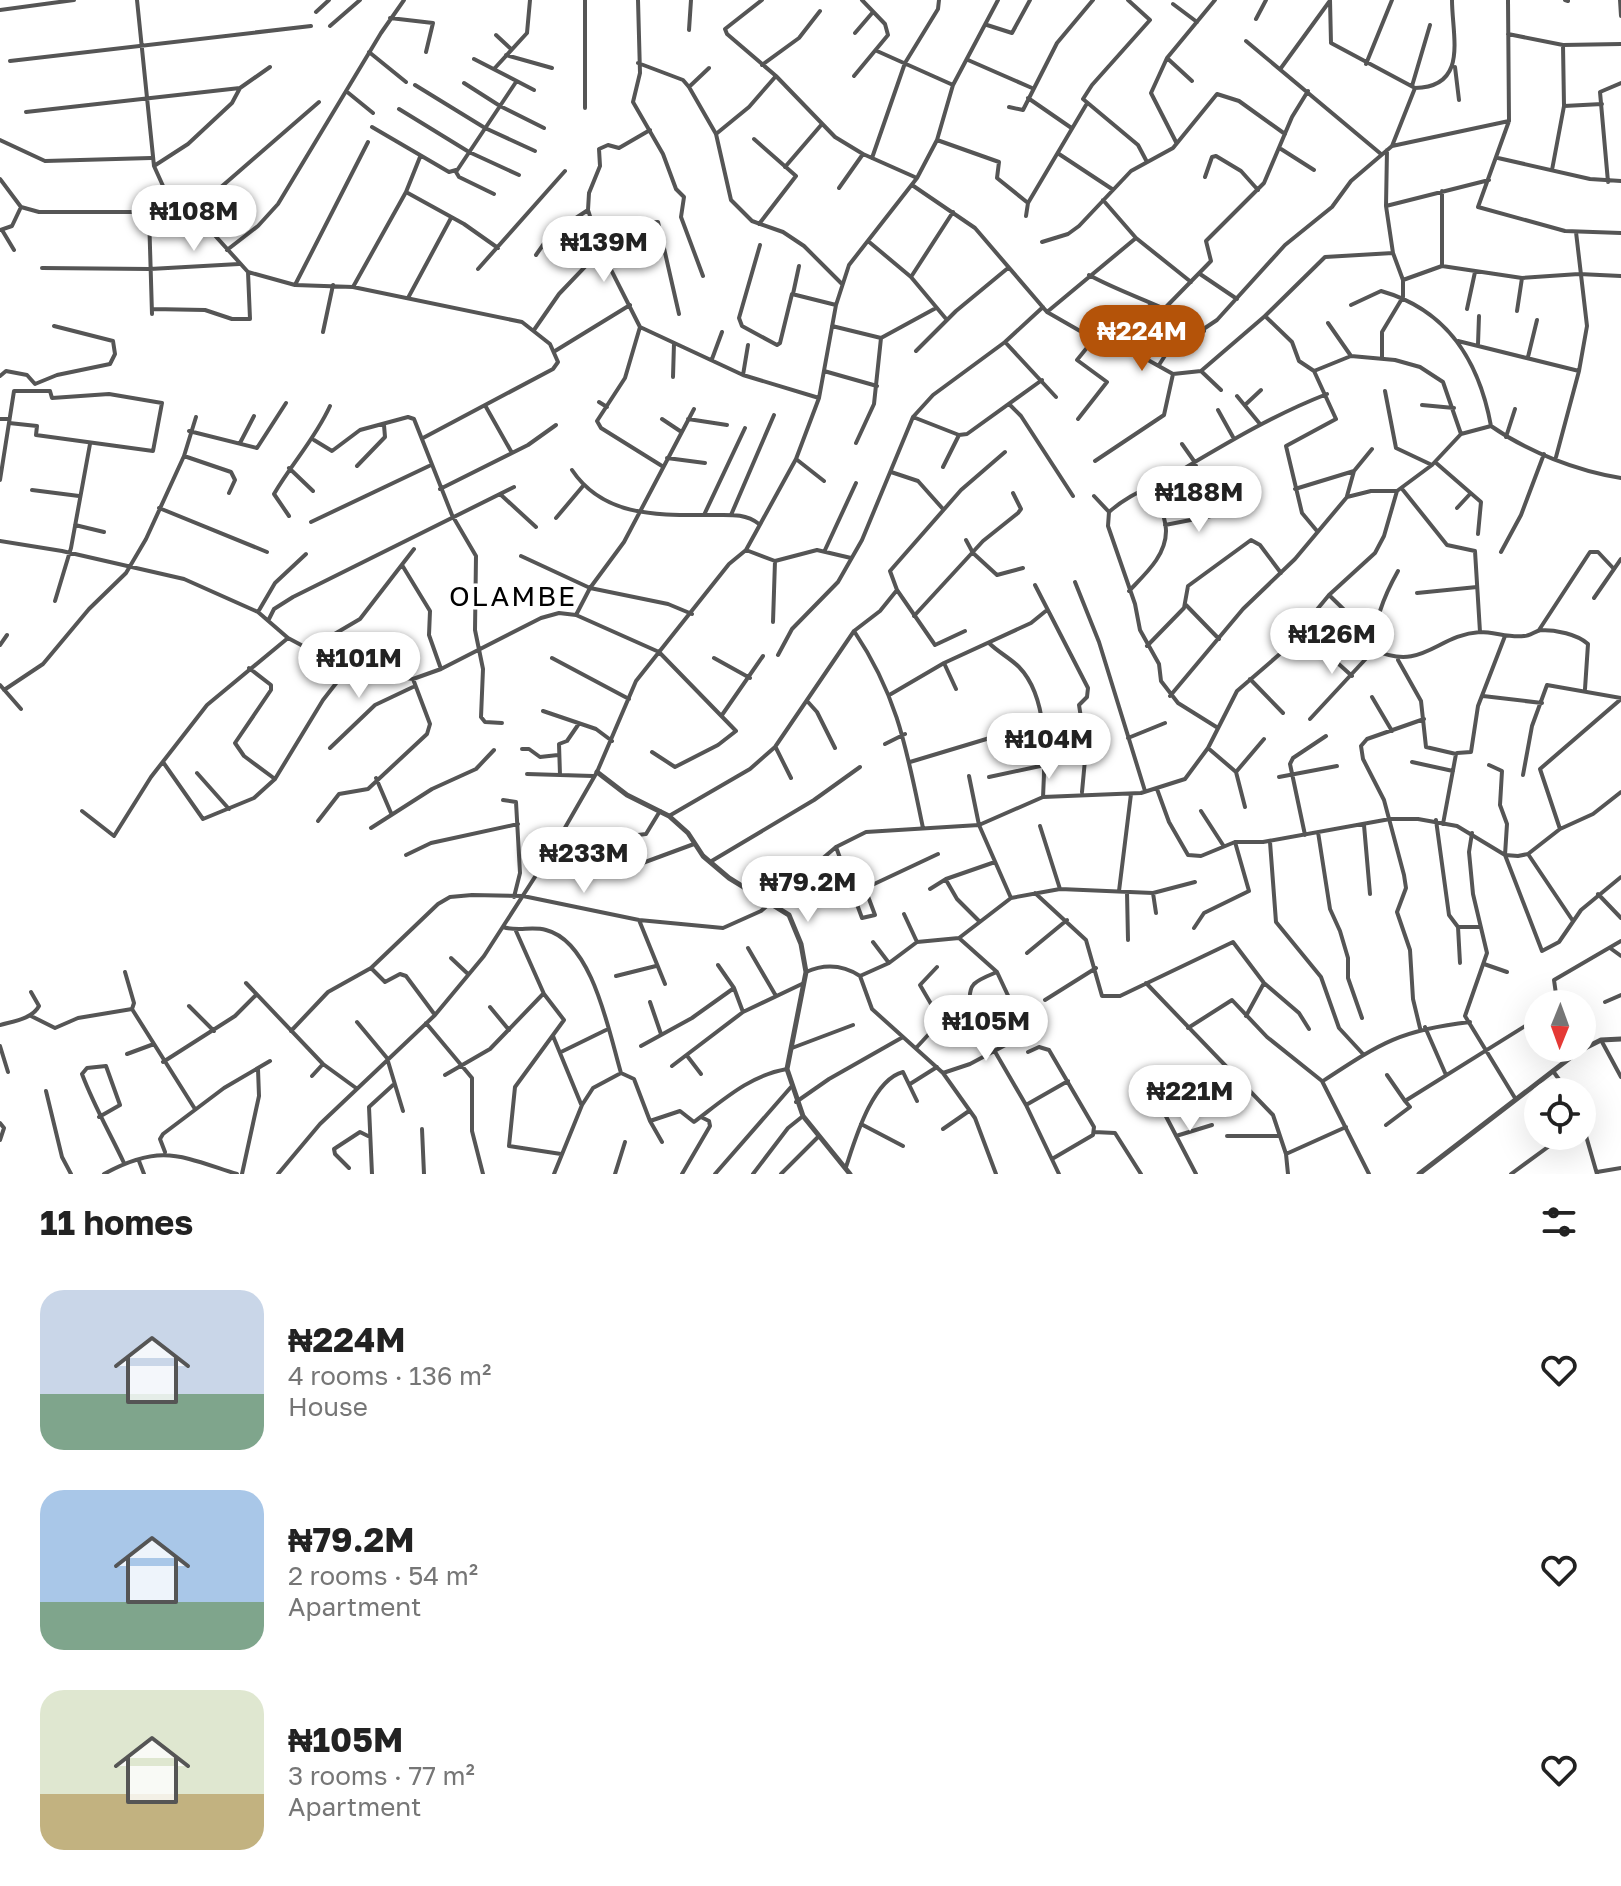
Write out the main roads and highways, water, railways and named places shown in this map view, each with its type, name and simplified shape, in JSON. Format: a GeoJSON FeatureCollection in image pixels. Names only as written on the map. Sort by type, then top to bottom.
{"type":"FeatureCollection","features":[{"type":"Feature","properties":{"kind":"district","name":"OLAMBE"},"geometry":{"type":"Point","coordinates":[513,595]}}]}
